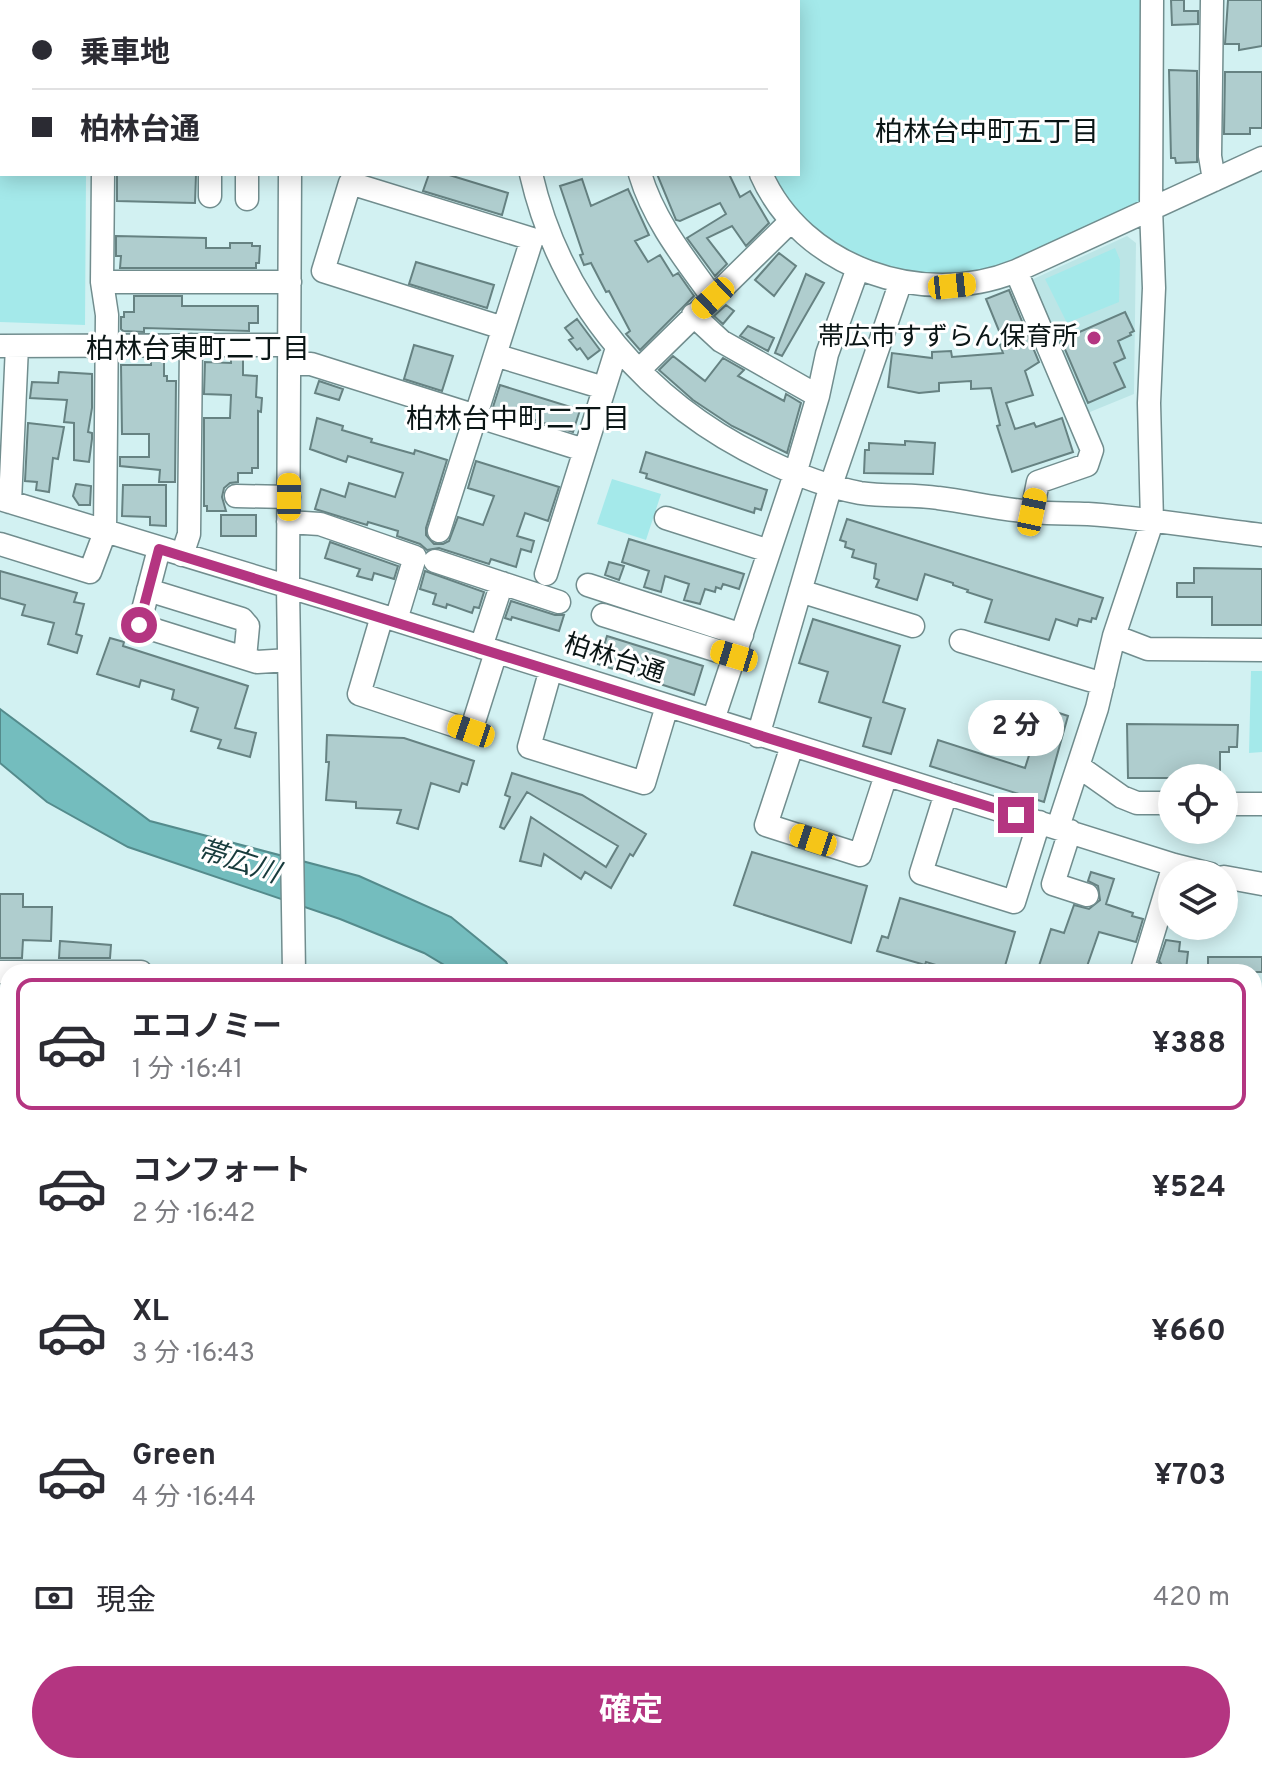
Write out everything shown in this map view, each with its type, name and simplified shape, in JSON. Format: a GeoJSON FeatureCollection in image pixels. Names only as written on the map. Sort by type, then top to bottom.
{"type":"FeatureCollection","features":[{"type":"Feature","properties":{"kind":"street"},"geometry":{"type":"LineString","coordinates":[[946,793],[921,873],[1014,902],[1056,827],[1078,766],[1114,636],[1152,522],[1149,403],[1154,288],[1151,208],[1152,0]]}},
{"type":"Feature","properties":{"kind":"street"},"geometry":{"type":"LineString","coordinates":[[1212,0],[1210,156],[1214,180]]}},
{"type":"Feature","properties":{"kind":"street"},"geometry":{"type":"LineString","coordinates":[[762,176],[768,190],[791,221],[821,248],[858,268],[901,281],[952,286],[989,282],[1016,271],[1262,158]]}},
{"type":"Feature","properties":{"kind":"street"},"geometry":{"type":"LineString","coordinates":[[0,544],[90,572],[105,532],[107,315],[102,282],[103,176]]}},
{"type":"Feature","properties":{"kind":"street"},"geometry":{"type":"LineString","coordinates":[[247,176],[247,199]]}},
{"type":"Feature","properties":{"kind":"street"},"geometry":{"type":"LineString","coordinates":[[290,176],[288,587],[294,964]]}},
{"type":"Feature","properties":{"kind":"street"},"geometry":{"type":"LineString","coordinates":[[531,176],[555,249],[575,288],[617,348],[683,412],[737,446],[795,474],[860,493],[935,497],[1032,512],[1090,514],[1262,535]]}},
{"type":"Feature","properties":{"kind":"street"},"geometry":{"type":"LineString","coordinates":[[641,176],[668,236],[713,298]]}},
{"type":"Feature","properties":{"kind":"street"},"geometry":{"type":"LineString","coordinates":[[323,271],[350,183],[532,239],[439,531]]}},
{"type":"Feature","properties":{"kind":"street"},"geometry":{"type":"LineString","coordinates":[[639,370],[791,221]]}},
{"type":"Feature","properties":{"kind":"street"},"geometry":{"type":"LineString","coordinates":[[713,720],[795,474],[827,354],[858,268]]}},
{"type":"Feature","properties":{"kind":"street"},"geometry":{"type":"LineString","coordinates":[[102,282],[323,271],[503,328]]}},
{"type":"Feature","properties":{"kind":"street"},"geometry":{"type":"LineString","coordinates":[[1016,271],[1092,450],[1087,465],[1038,482],[1032,512]]}},
{"type":"Feature","properties":{"kind":"street"},"geometry":{"type":"LineString","coordinates":[[758,736],[831,485],[901,281]]}},
{"type":"Feature","properties":{"kind":"street"},"geometry":{"type":"LineString","coordinates":[[693,315],[721,341],[818,396]]}},
{"type":"Feature","properties":{"kind":"street"},"geometry":{"type":"LineString","coordinates":[[182,555],[189,534],[191,345]]}},
{"type":"Feature","properties":{"kind":"street"},"geometry":{"type":"LineString","coordinates":[[5,500],[8,346],[191,345],[290,354],[311,364],[584,450]]}},
{"type":"Feature","properties":{"kind":"street"},"geometry":{"type":"LineString","coordinates":[[546,574],[617,348]]}},
{"type":"Feature","properties":{"kind":"street"},"geometry":{"type":"LineString","coordinates":[[495,355],[604,388]]}},
{"type":"Feature","properties":{"kind":"street"},"geometry":{"type":"LineString","coordinates":[[236,496],[289,497]]}},
{"type":"Feature","properties":{"kind":"street","name":"柏林台通"},"geometry":{"type":"LineString","coordinates":[[5,500],[1158,860]]}},
{"type":"Feature","properties":{"kind":"street"},"geometry":{"type":"LineString","coordinates":[[666,518],[769,551]]}},
{"type":"Feature","properties":{"kind":"street"},"geometry":{"type":"LineString","coordinates":[[288,522],[320,524],[415,557],[359,694],[471,731],[502,583]]}},
{"type":"Feature","properties":{"kind":"street"},"geometry":{"type":"LineString","coordinates":[[159,549],[139,625],[257,662],[289,660]]}},
{"type":"Feature","properties":{"kind":"street"},"geometry":{"type":"LineString","coordinates":[[435,561],[559,602]]}},
{"type":"Feature","properties":{"kind":"street"},"geometry":{"type":"LineString","coordinates":[[588,585],[738,645]]}},
{"type":"Feature","properties":{"kind":"street"},"geometry":{"type":"LineString","coordinates":[[148,590],[242,619],[248,626],[245,658]]}},
{"type":"Feature","properties":{"kind":"street"},"geometry":{"type":"LineString","coordinates":[[800,591],[913,626]]}},
{"type":"Feature","properties":{"kind":"street"},"geometry":{"type":"LineString","coordinates":[[603,615],[738,645]]}},
{"type":"Feature","properties":{"kind":"street"},"geometry":{"type":"LineString","coordinates":[[1114,636],[1148,649],[1262,650]]}},
{"type":"Feature","properties":{"kind":"street"},"geometry":{"type":"LineString","coordinates":[[961,641],[1103,684]]}},
{"type":"Feature","properties":{"kind":"street"},"geometry":{"type":"LineString","coordinates":[[551,669],[529,747],[644,783],[667,706]]}},
{"type":"Feature","properties":{"kind":"street"},"geometry":{"type":"LineString","coordinates":[[792,746],[766,825],[860,855],[886,775]]}},
{"type":"Feature","properties":{"kind":"street"},"geometry":{"type":"LineString","coordinates":[[1078,766],[1122,797],[1137,803],[1158,803]]}},
{"type":"Feature","properties":{"kind":"street"},"geometry":{"type":"LineString","coordinates":[[1238,804],[1262,804]]}},
{"type":"Feature","properties":{"kind":"street"},"geometry":{"type":"LineString","coordinates":[[1056,827],[1053,884],[1087,895]]}},
{"type":"Feature","properties":{"kind":"street"},"geometry":{"type":"LineString","coordinates":[[1238,880],[1262,884]]}},
{"type":"Feature","properties":{"kind":"street"},"geometry":{"type":"LineString","coordinates":[[1144,964],[1158,918]]}},
{"type":"Feature","properties":{"kind":"shaded area"},"geometry":{"type":"Polygon","coordinates":[[[800,0],[1152,0],[1151,208],[952,286],[821,248],[763,176],[800,176],[800,0]]]}},
{"type":"Feature","properties":{"kind":"shaded area"},"geometry":{"type":"Polygon","coordinates":[[[0,176],[86,176],[85,325],[0,322],[0,176]]]}},
{"type":"Feature","properties":{"kind":"shaded area","name":"帯広市すずらん保育所"},"geometry":{"type":"Polygon","coordinates":[[[1127,236],[1136,243],[1134,394],[1085,414],[1029,281],[1127,236]]]}},
{"type":"Feature","properties":{"kind":"shaded area"},"geometry":{"type":"Polygon","coordinates":[[[1115,248],[1120,260],[1119,302],[1067,323],[1045,279],[1115,248]]]}},
{"type":"Feature","properties":{"kind":"shaded area"},"geometry":{"type":"Polygon","coordinates":[[[612,479],[661,494],[646,540],[597,524],[612,479]]]}},
{"type":"Feature","properties":{"kind":"shaded area"},"geometry":{"type":"Polygon","coordinates":[[[1251,671],[1262,671],[1262,752],[1249,753],[1251,671]]]}},
{"type":"Feature","properties":{"kind":"water","name":"帯広川"},"geometry":{"type":"Polygon","coordinates":[[[0,709],[150,821],[359,876],[451,917],[507,964],[443,964],[424,953],[340,919],[128,847],[47,802],[0,763],[0,709]]]}},
{"type":"Feature","properties":{"kind":"building"},"geometry":{"type":"Polygon","coordinates":[[[1171,0],[1184,0],[1184,11],[1198,11],[1198,24],[1172,25],[1171,0]]]}},
{"type":"Feature","properties":{"kind":"building"},"geometry":{"type":"Polygon","coordinates":[[[1228,0],[1262,0],[1262,46],[1239,50],[1239,44],[1225,44],[1228,0]]]}},
{"type":"Feature","properties":{"kind":"building"},"geometry":{"type":"Polygon","coordinates":[[[1169,70],[1197,71],[1197,162],[1176,163],[1175,158],[1171,158],[1169,70]]]}},
{"type":"Feature","properties":{"kind":"building"},"geometry":{"type":"Polygon","coordinates":[[[1225,72],[1262,72],[1262,128],[1250,128],[1250,134],[1224,134],[1225,72]]]}},
{"type":"Feature","properties":{"kind":"building"},"geometry":{"type":"Polygon","coordinates":[[[117,176],[196,176],[195,203],[117,201],[117,176]]]}},
{"type":"Feature","properties":{"kind":"building"},"geometry":{"type":"Polygon","coordinates":[[[428,176],[453,176],[508,193],[502,215],[423,191],[428,176]]]}},
{"type":"Feature","properties":{"kind":"building"},"geometry":{"type":"Polygon","coordinates":[[[658,176],[730,176],[740,197],[750,191],[769,223],[746,246],[732,226],[707,238],[727,264],[715,276],[687,238],[726,214],[720,203],[676,220],[658,176]]]}},
{"type":"Feature","properties":{"kind":"building"},"geometry":{"type":"Polygon","coordinates":[[[582,179],[591,206],[628,189],[649,235],[635,241],[648,262],[660,255],[673,276],[678,273],[694,296],[640,350],[626,334],[630,331],[609,291],[606,292],[591,263],[584,265],[580,255],[583,254],[560,186],[582,179]]]}},
{"type":"Feature","properties":{"kind":"building"},"geometry":{"type":"Polygon","coordinates":[[[116,236],[206,238],[206,248],[230,248],[230,243],[252,243],[252,246],[260,246],[259,263],[256,263],[256,268],[120,268],[121,256],[116,256],[116,236]]]}},
{"type":"Feature","properties":{"kind":"building"},"geometry":{"type":"Polygon","coordinates":[[[779,253],[796,266],[774,296],[755,280],[779,253]]]}},
{"type":"Feature","properties":{"kind":"building"},"geometry":{"type":"Polygon","coordinates":[[[416,262],[494,285],[487,308],[409,284],[416,262]]]}},
{"type":"Feature","properties":{"kind":"building"},"geometry":{"type":"Polygon","coordinates":[[[806,274],[824,283],[782,356],[775,353],[806,274]]]}},
{"type":"Feature","properties":{"kind":"building"},"geometry":{"type":"Polygon","coordinates":[[[1009,290],[1039,362],[1025,371],[1033,395],[1006,403],[1015,429],[1034,423],[1036,427],[1062,418],[1073,452],[1012,472],[997,426],[1000,425],[991,388],[971,389],[971,381],[939,383],[939,391],[919,393],[888,387],[892,353],[932,358],[932,352],[951,351],[952,357],[1003,353],[1000,345],[1004,343],[986,299],[1009,290]]]}},
{"type":"Feature","properties":{"kind":"building"},"geometry":{"type":"Polygon","coordinates":[[[134,296],[182,296],[182,306],[258,306],[258,323],[249,323],[249,331],[144,328],[144,332],[123,331],[121,317],[124,317],[124,312],[134,312],[134,296]]]}},
{"type":"Feature","properties":{"kind":"building"},"geometry":{"type":"Polygon","coordinates":[[[726,305],[734,311],[723,324],[714,316],[726,305]]]}},
{"type":"Feature","properties":{"kind":"building"},"geometry":{"type":"Polygon","coordinates":[[[1125,312],[1134,331],[1118,341],[1125,358],[1114,363],[1125,387],[1088,403],[1061,340],[1125,312]]]}},
{"type":"Feature","properties":{"kind":"building"},"geometry":{"type":"Polygon","coordinates":[[[577,319],[600,350],[588,359],[569,340],[573,338],[565,328],[577,319]]]}},
{"type":"Feature","properties":{"kind":"building"},"geometry":{"type":"Polygon","coordinates":[[[748,326],[774,338],[768,351],[740,336],[748,326]]]}},
{"type":"Feature","properties":{"kind":"building"},"geometry":{"type":"Polygon","coordinates":[[[414,345],[453,356],[442,391],[404,379],[414,345]]]}},
{"type":"Feature","properties":{"kind":"building"},"geometry":{"type":"Polygon","coordinates":[[[673,356],[705,381],[723,358],[744,370],[738,376],[784,401],[786,394],[801,403],[787,453],[732,426],[693,400],[659,370],[673,356]]]}},
{"type":"Feature","properties":{"kind":"building"},"geometry":{"type":"Polygon","coordinates":[[[151,359],[164,359],[164,376],[167,376],[167,381],[176,381],[175,482],[159,482],[160,470],[120,466],[120,457],[149,457],[149,434],[122,434],[121,365],[151,365],[151,359]]]}},
{"type":"Feature","properties":{"kind":"building"},"geometry":{"type":"Polygon","coordinates":[[[231,359],[243,359],[243,375],[257,376],[256,397],[262,398],[261,412],[258,411],[258,468],[252,468],[252,473],[238,473],[238,482],[224,488],[222,497],[226,511],[207,511],[207,506],[204,506],[204,418],[230,418],[231,395],[204,394],[205,362],[231,363],[231,359]]]}},
{"type":"Feature","properties":{"kind":"building"},"geometry":{"type":"Polygon","coordinates":[[[59,372],[92,374],[89,462],[74,460],[74,423],[64,422],[67,400],[30,398],[32,382],[58,383],[59,372]]]}},
{"type":"Feature","properties":{"kind":"building"},"geometry":{"type":"Polygon","coordinates":[[[319,381],[343,389],[339,400],[315,393],[319,381]]]}},
{"type":"Feature","properties":{"kind":"building"},"geometry":{"type":"Polygon","coordinates":[[[500,385],[580,410],[573,432],[493,407],[500,385]]]}},
{"type":"Feature","properties":{"kind":"building"},"geometry":{"type":"Polygon","coordinates":[[[317,418],[343,426],[342,430],[372,439],[371,442],[447,460],[426,528],[426,535],[434,544],[449,541],[458,517],[483,525],[494,496],[468,488],[476,461],[559,487],[548,521],[525,513],[517,536],[534,541],[531,552],[521,549],[516,567],[491,559],[489,564],[439,548],[427,550],[420,544],[397,536],[398,531],[315,509],[321,489],[345,497],[349,483],[395,497],[403,473],[348,456],[346,462],[310,449],[317,418]]]}},
{"type":"Feature","properties":{"kind":"building"},"geometry":{"type":"Polygon","coordinates":[[[28,423],[64,427],[58,459],[53,458],[49,492],[36,490],[37,482],[25,481],[28,423]]]}},
{"type":"Feature","properties":{"kind":"building"},"geometry":{"type":"Polygon","coordinates":[[[905,441],[935,443],[933,474],[864,473],[865,450],[869,450],[869,443],[905,445],[905,441]]]}},
{"type":"Feature","properties":{"kind":"building"},"geometry":{"type":"Polygon","coordinates":[[[646,452],[767,490],[761,510],[755,508],[754,513],[646,478],[647,474],[640,472],[646,452]]]}},
{"type":"Feature","properties":{"kind":"building"},"geometry":{"type":"Polygon","coordinates":[[[76,484],[91,486],[90,505],[79,505],[73,496],[76,484]]]}},
{"type":"Feature","properties":{"kind":"building"},"geometry":{"type":"Polygon","coordinates":[[[123,485],[166,485],[166,526],[150,525],[150,517],[122,516],[123,485]]]}},
{"type":"Feature","properties":{"kind":"building"},"geometry":{"type":"Polygon","coordinates":[[[221,515],[256,515],[256,536],[221,536],[221,515]]]}},
{"type":"Feature","properties":{"kind":"building"},"geometry":{"type":"Polygon","coordinates":[[[847,519],[1103,598],[1096,619],[1092,618],[1091,622],[1079,619],[1077,626],[1056,619],[1049,640],[985,622],[992,600],[925,574],[917,600],[876,587],[879,580],[874,578],[876,564],[852,557],[854,550],[845,547],[846,542],[840,540],[847,519]]]}},
{"type":"Feature","properties":{"kind":"building"},"geometry":{"type":"Polygon","coordinates":[[[629,539],[744,574],[739,589],[723,584],[721,589],[716,587],[715,592],[705,589],[700,604],[684,600],[689,584],[665,576],[661,592],[644,587],[649,571],[622,562],[629,539]]]}},
{"type":"Feature","properties":{"kind":"building"},"geometry":{"type":"Polygon","coordinates":[[[330,542],[398,566],[394,579],[374,573],[372,580],[357,576],[360,569],[325,558],[330,542]]]}},
{"type":"Feature","properties":{"kind":"building"},"geometry":{"type":"Polygon","coordinates":[[[609,562],[624,566],[619,580],[605,575],[609,562]]]}},
{"type":"Feature","properties":{"kind":"building"},"geometry":{"type":"Polygon","coordinates":[[[1194,568],[1262,569],[1262,625],[1212,625],[1212,597],[1177,597],[1177,583],[1194,583],[1194,568]]]}},
{"type":"Feature","properties":{"kind":"building"},"geometry":{"type":"Polygon","coordinates":[[[0,571],[77,593],[74,602],[84,604],[76,634],[82,636],[77,653],[48,644],[54,623],[22,615],[25,605],[0,598],[0,571]]]}},
{"type":"Feature","properties":{"kind":"building"},"geometry":{"type":"Polygon","coordinates":[[[425,571],[484,592],[479,608],[474,607],[472,613],[447,604],[446,608],[433,604],[436,594],[420,589],[425,571]]]}},
{"type":"Feature","properties":{"kind":"building"},"geometry":{"type":"Polygon","coordinates":[[[511,601],[564,615],[559,631],[512,617],[511,620],[505,618],[511,601]]]}},
{"type":"Feature","properties":{"kind":"building"},"geometry":{"type":"Polygon","coordinates":[[[813,619],[900,646],[883,702],[905,709],[891,754],[863,746],[871,718],[819,702],[828,672],[799,663],[813,619]]]}},
{"type":"Feature","properties":{"kind":"building"},"geometry":{"type":"Polygon","coordinates":[[[607,636],[703,666],[694,695],[598,664],[607,636]]]}},
{"type":"Feature","properties":{"kind":"building"},"geometry":{"type":"Polygon","coordinates":[[[110,638],[124,642],[123,646],[248,686],[235,728],[256,733],[250,757],[218,748],[221,740],[191,731],[198,708],[172,699],[174,690],[141,680],[139,687],[97,674],[110,638]]]}},
{"type":"Feature","properties":{"kind":"building"},"geometry":{"type":"Polygon","coordinates":[[[1044,708],[1068,716],[1044,802],[930,766],[938,740],[1025,768],[1044,708]]]}},
{"type":"Feature","properties":{"kind":"building"},"geometry":{"type":"Polygon","coordinates":[[[1127,724],[1238,725],[1237,747],[1229,747],[1229,752],[1220,752],[1220,764],[1158,764],[1158,778],[1128,778],[1127,724]]]}},
{"type":"Feature","properties":{"kind":"building"},"geometry":{"type":"Polygon","coordinates":[[[327,735],[404,738],[474,761],[467,785],[462,783],[459,792],[431,783],[418,829],[397,823],[401,810],[356,808],[356,802],[326,800],[329,762],[326,762],[327,735]]]}},
{"type":"Feature","properties":{"kind":"building"},"geometry":{"type":"Polygon","coordinates":[[[512,773],[582,795],[646,834],[633,856],[630,854],[611,888],[585,872],[581,879],[544,854],[541,866],[520,861],[531,817],[606,867],[618,846],[527,792],[504,829],[500,827],[510,797],[505,795],[512,773]]]}},
{"type":"Feature","properties":{"kind":"building"},"geometry":{"type":"Polygon","coordinates":[[[752,852],[867,886],[851,943],[734,905],[752,852]]]}},
{"type":"Feature","properties":{"kind":"building"},"geometry":{"type":"Polygon","coordinates":[[[1091,872],[1114,879],[1106,904],[1143,919],[1136,942],[1099,932],[1088,964],[1040,964],[1051,929],[1064,933],[1074,905],[1089,909],[1100,900],[1098,886],[1088,881],[1091,872]]]}},
{"type":"Feature","properties":{"kind":"building"},"geometry":{"type":"Polygon","coordinates":[[[0,894],[23,894],[23,907],[52,907],[51,941],[23,940],[22,958],[0,958],[0,894]]]}},
{"type":"Feature","properties":{"kind":"building"},"geometry":{"type":"Polygon","coordinates":[[[900,898],[1015,932],[1006,964],[922,964],[877,951],[882,936],[888,938],[900,898]]]}},
{"type":"Feature","properties":{"kind":"building"},"geometry":{"type":"Polygon","coordinates":[[[1166,940],[1180,942],[1179,951],[1188,952],[1187,964],[1161,964],[1159,961],[1166,940]]]}},
{"type":"Feature","properties":{"kind":"building"},"geometry":{"type":"Polygon","coordinates":[[[60,941],[111,945],[110,958],[59,958],[60,941]]]}},
{"type":"Feature","properties":{"kind":"building"},"geometry":{"type":"Polygon","coordinates":[[[1208,957],[1262,957],[1262,964],[1208,964],[1208,957]]]}},
{"type":"Feature","properties":{"kind":"place","name":"帯広市すずらん保育所"},"geometry":{"type":"Point","coordinates":[1094,338]}},
{"type":"Feature","properties":{"kind":"district","name":"柏林台中町五丁目"},"geometry":{"type":"Point","coordinates":[987,134]}},
{"type":"Feature","properties":{"kind":"district","name":"柏林台東町二丁目"},"geometry":{"type":"Point","coordinates":[198,351]}},
{"type":"Feature","properties":{"kind":"district","name":"柏林台中町二丁目"},"geometry":{"type":"Point","coordinates":[518,421]}},
{"type":"Feature","properties":{"kind":"route"},"geometry":{"type":"LineString","coordinates":[[139,625],[159,549],[329,599],[1016,815]]}}]}
